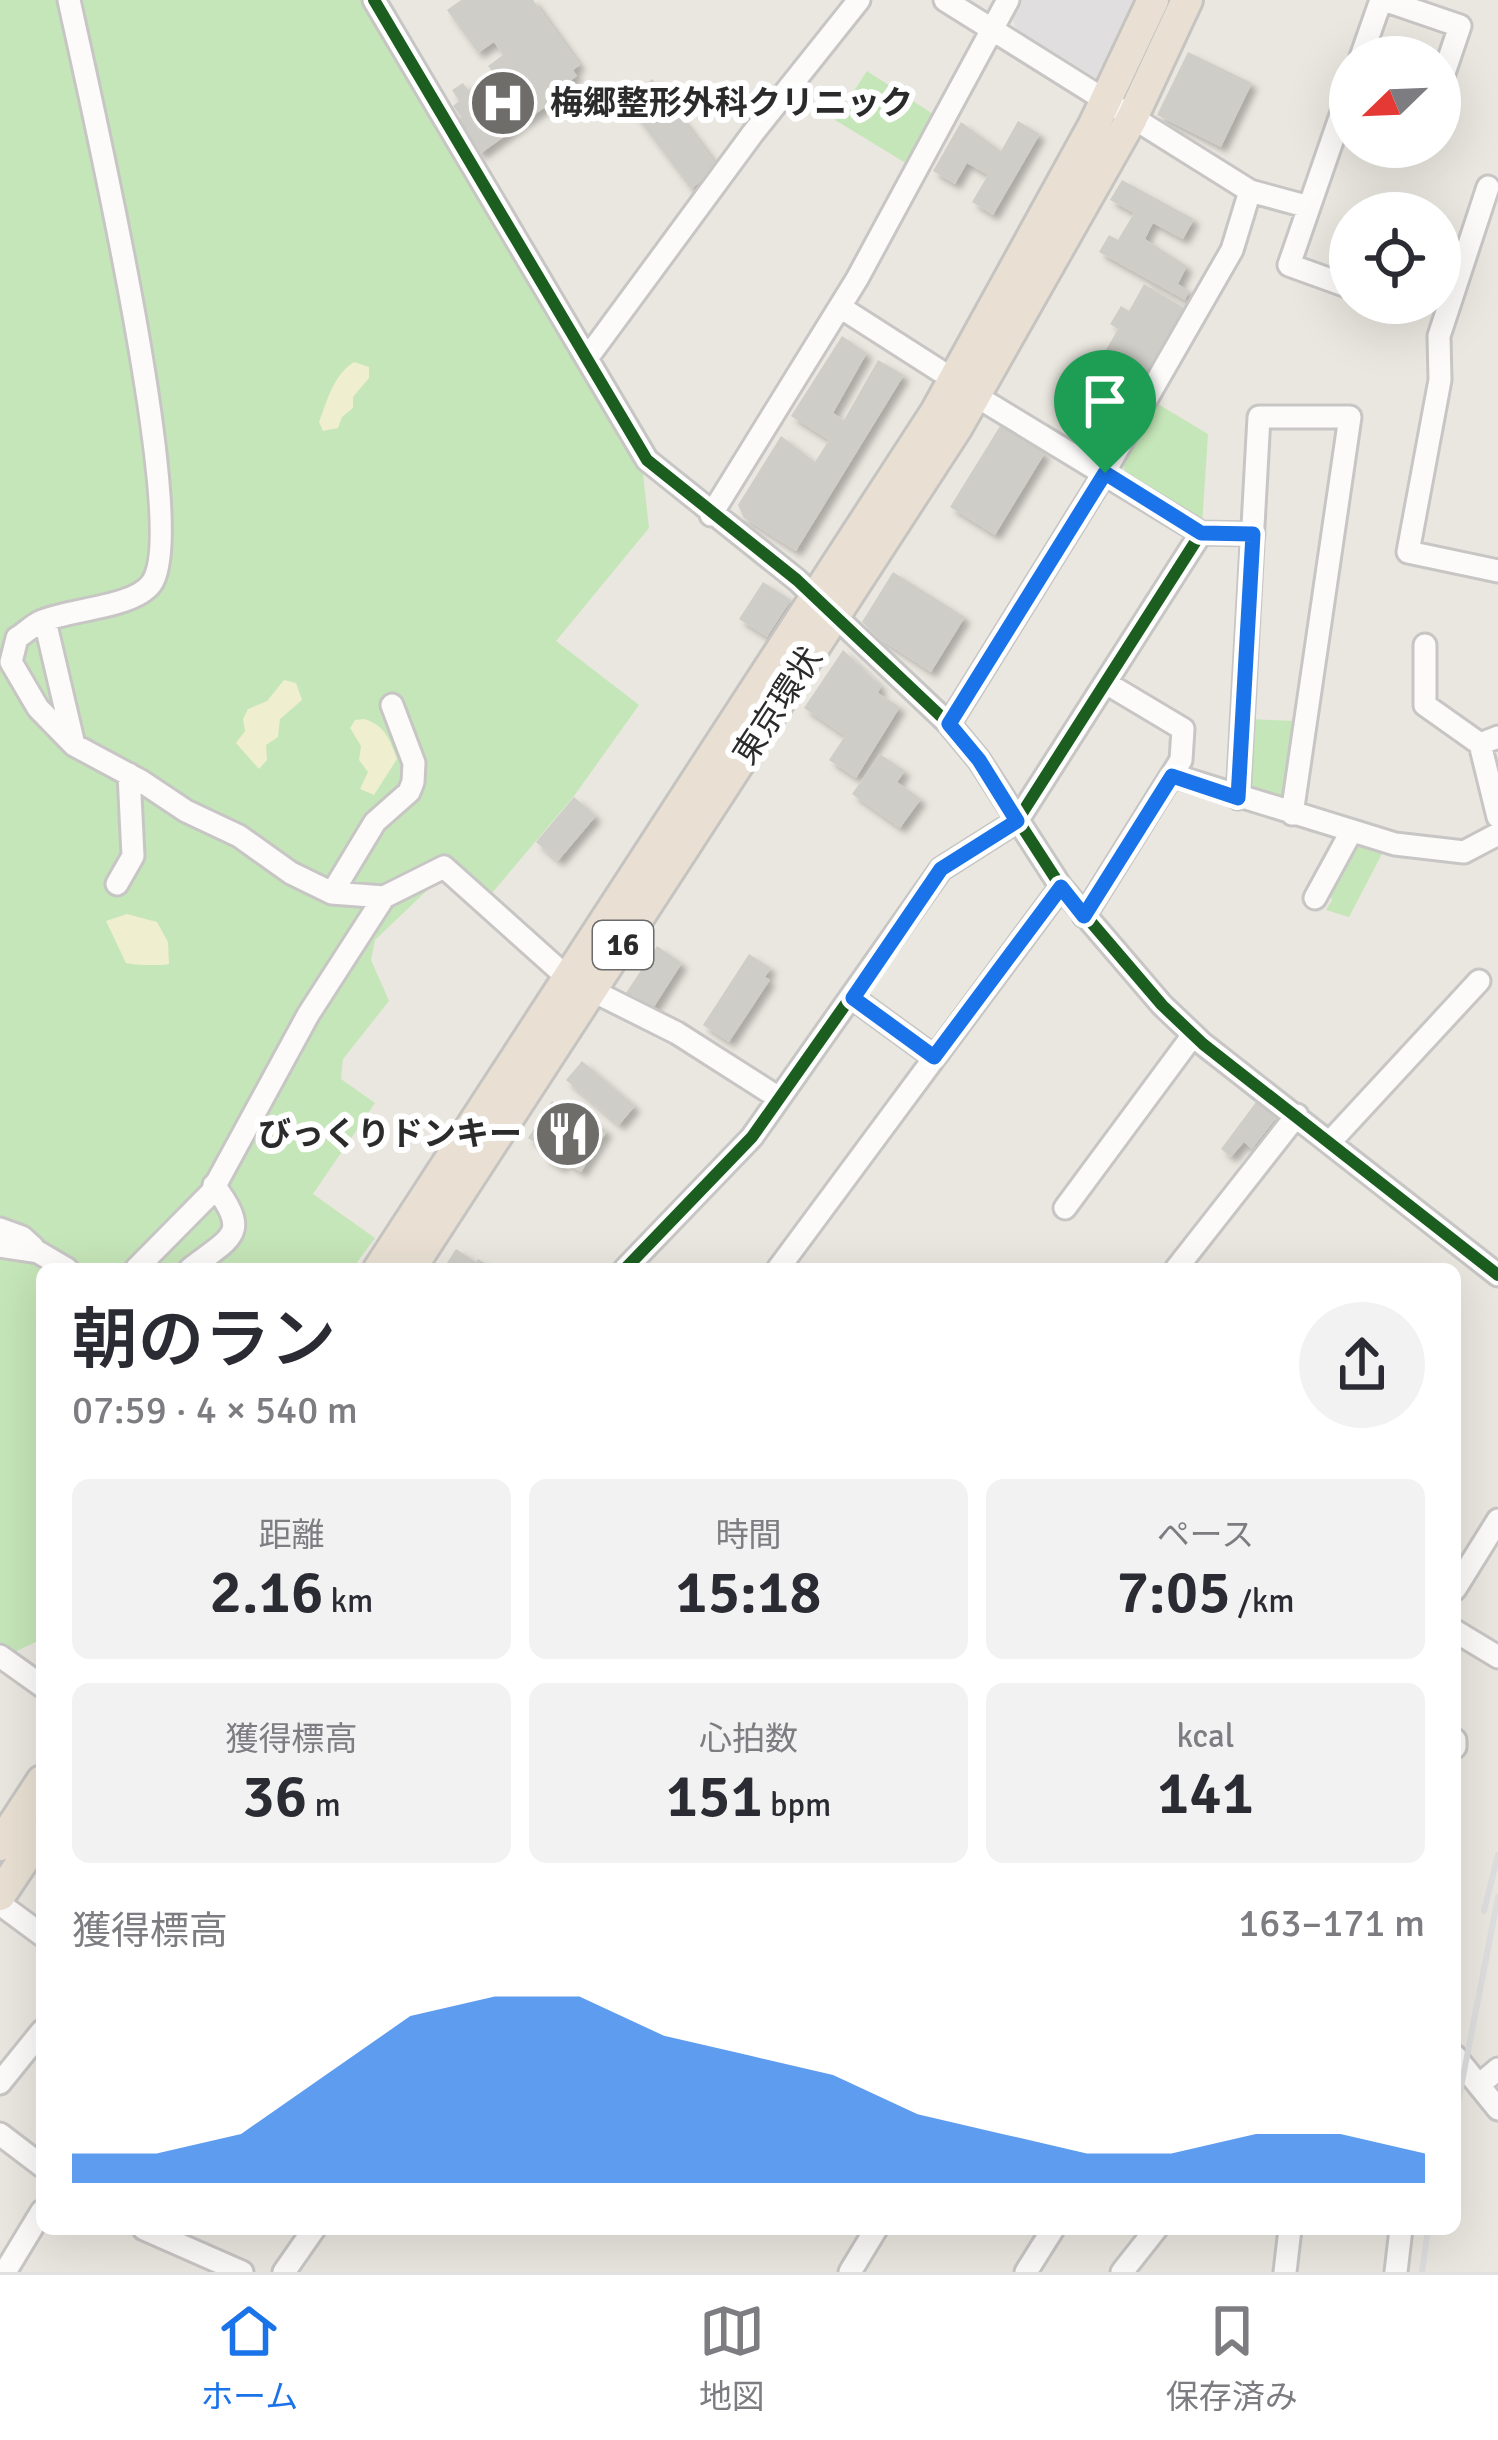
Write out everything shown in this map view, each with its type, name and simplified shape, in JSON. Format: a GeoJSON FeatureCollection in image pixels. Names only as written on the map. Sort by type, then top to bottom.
{"type":"FeatureCollection","features":[{"type":"Feature","properties":{"kind":"highway","name":"東京環状"},"geometry":{"type":"LineString","coordinates":[[825,608],[937,412],[1105,101],[1154,0]]}},
{"type":"Feature","properties":{"kind":"highway","name":"東京環状"},"geometry":{"type":"LineString","coordinates":[[414,1263],[582,984],[825,608],[976,395],[1132,118],[1187,0]]}},
{"type":"Feature","properties":{"kind":"highway","name":"東京環状"},"geometry":{"type":"LineString","coordinates":[[383,1263],[582,984]]}},
{"type":"Feature","properties":{"kind":"highway"},"geometry":{"type":"LineString","coordinates":[[0,1846],[36,1790]]}},
{"type":"Feature","properties":{"kind":"highway"},"geometry":{"type":"LineString","coordinates":[[0,1895],[36,1841]]}},
{"type":"Feature","properties":{"kind":"street"},"geometry":{"type":"LineString","coordinates":[[69,0],[152,423],[158,461],[160,562],[153,583],[140,594],[45,621],[17,638],[5,653],[38,708],[74,745],[186,811],[239,836],[291,873],[332,892],[384,897]]}},
{"type":"Feature","properties":{"kind":"street"},"geometry":{"type":"LineString","coordinates":[[374,0],[647,460],[825,608],[949,724],[979,760],[1061,887],[1193,1035],[1498,1275]]}},
{"type":"Feature","properties":{"kind":"street"},"geometry":{"type":"LineString","coordinates":[[588,357],[753,133],[860,0]]}},
{"type":"Feature","properties":{"kind":"street"},"geometry":{"type":"LineString","coordinates":[[945,0],[1250,191],[1309,207]]}},
{"type":"Feature","properties":{"kind":"street"},"geometry":{"type":"LineString","coordinates":[[711,515],[840,307],[1008,0]]}},
{"type":"Feature","properties":{"kind":"street"},"geometry":{"type":"LineString","coordinates":[[1369,36],[1382,0],[1460,26],[1457,36]]}},
{"type":"Feature","properties":{"kind":"street"},"geometry":{"type":"LineString","coordinates":[[1329,149],[1289,265],[1329,279]]}},
{"type":"Feature","properties":{"kind":"street"},"geometry":{"type":"LineString","coordinates":[[1488,187],[1439,336],[1440,380],[1408,552],[1498,571]]}},
{"type":"Feature","properties":{"kind":"street"},"geometry":{"type":"LineString","coordinates":[[949,724],[1105,473],[1232,250],[1250,191]]}},
{"type":"Feature","properties":{"kind":"street"},"geometry":{"type":"LineString","coordinates":[[840,307],[940,371]]}},
{"type":"Feature","properties":{"kind":"street"},"geometry":{"type":"LineString","coordinates":[[976,395],[1201,533],[1253,534]]}},
{"type":"Feature","properties":{"kind":"street"},"geometry":{"type":"LineString","coordinates":[[1238,798],[1259,418],[1350,417],[1292,814]]}},
{"type":"Feature","properties":{"kind":"street"},"geometry":{"type":"LineString","coordinates":[[631,1263],[736,1155],[853,998],[941,869],[1017,821],[1201,533]]}},
{"type":"Feature","properties":{"kind":"street"},"geometry":{"type":"LineString","coordinates":[[45,621],[74,745]]}},
{"type":"Feature","properties":{"kind":"street"},"geometry":{"type":"LineString","coordinates":[[1425,645],[1425,705],[1489,740],[1498,817]]}},
{"type":"Feature","properties":{"kind":"street"},"geometry":{"type":"LineString","coordinates":[[1084,916],[1181,760],[1183,729],[1106,683]]}},
{"type":"Feature","properties":{"kind":"street"},"geometry":{"type":"LineString","coordinates":[[332,892],[375,822],[409,792],[413,782],[414,763],[392,705]]}},
{"type":"Feature","properties":{"kind":"street"},"geometry":{"type":"LineString","coordinates":[[117,884],[133,856],[129,774]]}},
{"type":"Feature","properties":{"kind":"street"},"geometry":{"type":"LineString","coordinates":[[1172,776],[1395,844],[1465,852],[1498,834]]}},
{"type":"Feature","properties":{"kind":"street"},"geometry":{"type":"LineString","coordinates":[[1315,898],[1351,832]]}},
{"type":"Feature","properties":{"kind":"street"},"geometry":{"type":"LineString","coordinates":[[142,1263],[214,1185],[308,1016],[384,897],[444,867],[582,984],[740,1070],[779,1099]]}},
{"type":"Feature","properties":{"kind":"street"},"geometry":{"type":"LineString","coordinates":[[782,1263],[1061,887]]}},
{"type":"Feature","properties":{"kind":"street"},"geometry":{"type":"LineString","coordinates":[[1330,1142],[1479,981]]}},
{"type":"Feature","properties":{"kind":"street"},"geometry":{"type":"LineString","coordinates":[[853,998],[934,1057]]}},
{"type":"Feature","properties":{"kind":"street"},"geometry":{"type":"LineString","coordinates":[[1065,1208],[1193,1035]]}},
{"type":"Feature","properties":{"kind":"street"},"geometry":{"type":"LineString","coordinates":[[1181,1263],[1297,1115]]}},
{"type":"Feature","properties":{"kind":"street"},"geometry":{"type":"LineString","coordinates":[[198,1263],[230,1238],[236,1223],[214,1185]]}},
{"type":"Feature","properties":{"kind":"street"},"geometry":{"type":"LineString","coordinates":[[0,1229],[22,1237],[57,1263]]}},
{"type":"Feature","properties":{"kind":"street"},"geometry":{"type":"LineString","coordinates":[[0,1246],[38,1252]]}},
{"type":"Feature","properties":{"kind":"street"},"geometry":{"type":"LineString","coordinates":[[1461,1579],[1498,1520]]}},
{"type":"Feature","properties":{"kind":"street"},"geometry":{"type":"LineString","coordinates":[[1461,1634],[1498,1657]]}},
{"type":"Feature","properties":{"kind":"street"},"geometry":{"type":"LineString","coordinates":[[0,1656],[36,1682]]}},
{"type":"Feature","properties":{"kind":"street"},"geometry":{"type":"LineString","coordinates":[[0,1904],[36,1931]]}},
{"type":"Feature","properties":{"kind":"street"},"geometry":{"type":"LineString","coordinates":[[0,2083],[36,2039]]}},
{"type":"Feature","properties":{"kind":"street"},"geometry":{"type":"LineString","coordinates":[[1461,2063],[1498,2109]]}},
{"type":"Feature","properties":{"kind":"street"},"geometry":{"type":"LineString","coordinates":[[1479,2085],[1498,2069]]}},
{"type":"Feature","properties":{"kind":"street"},"geometry":{"type":"LineString","coordinates":[[0,2134],[36,2161]]}},
{"type":"Feature","properties":{"kind":"street"},"geometry":{"type":"LineString","coordinates":[[5,2272],[36,2221]]}},
{"type":"Feature","properties":{"kind":"street"},"geometry":{"type":"LineString","coordinates":[[158,2235],[242,2272]]}},
{"type":"Feature","properties":{"kind":"street"},"geometry":{"type":"LineString","coordinates":[[284,2272],[310,2235]]}},
{"type":"Feature","properties":{"kind":"street"},"geometry":{"type":"LineString","coordinates":[[850,2272],[872,2235]]}},
{"type":"Feature","properties":{"kind":"street"},"geometry":{"type":"LineString","coordinates":[[1025,2272],[1044,2235]]}},
{"type":"Feature","properties":{"kind":"street"},"geometry":{"type":"LineString","coordinates":[[1122,2272],[1151,2235]]}},
{"type":"Feature","properties":{"kind":"street"},"geometry":{"type":"LineString","coordinates":[[1285,2272],[1289,2235]]}},
{"type":"Feature","properties":{"kind":"street"},"geometry":{"type":"LineString","coordinates":[[1396,2272],[1400,2235]]}},
{"type":"Feature","properties":{"kind":"shaded area"},"geometry":{"type":"Polygon","coordinates":[[[0,0],[363,0],[642,465],[649,528],[556,641],[639,705],[574,796],[486,900],[440,878],[375,940],[371,960],[389,1001],[343,1059],[341,1079],[375,1103],[313,1194],[375,1238],[356,1263],[36,1263],[36,1642],[0,1659],[0,0]]]}},
{"type":"Feature","properties":{"kind":"shaded area"},"geometry":{"type":"Polygon","coordinates":[[[1018,0],[1137,0],[1098,79],[1016,29],[1011,14],[1018,0]]]}},
{"type":"Feature","properties":{"kind":"shaded area"},"geometry":{"type":"Polygon","coordinates":[[[867,71],[936,116],[909,165],[835,120],[867,71]]]}},
{"type":"Feature","properties":{"kind":"shaded area"},"geometry":{"type":"Polygon","coordinates":[[[1158,404],[1208,434],[1202,525],[1126,476],[1123,464],[1158,404]]]}},
{"type":"Feature","properties":{"kind":"shaded area"},"geometry":{"type":"Polygon","coordinates":[[[1250,719],[1295,721],[1285,792],[1277,797],[1251,789],[1246,782],[1250,719]]]}},
{"type":"Feature","properties":{"kind":"shaded area"},"geometry":{"type":"Polygon","coordinates":[[[1361,843],[1383,852],[1349,917],[1326,910],[1332,900],[1328,890],[1352,846],[1361,843]]]}},
{"type":"Feature","properties":{"kind":"sand"},"geometry":{"type":"Polygon","coordinates":[[[354,362],[369,367],[369,378],[338,428],[323,431],[319,422],[332,389],[354,362]]]}},
{"type":"Feature","properties":{"kind":"sand"},"geometry":{"type":"Polygon","coordinates":[[[284,680],[296,683],[302,700],[280,719],[278,737],[266,745],[267,760],[259,769],[236,743],[245,731],[243,719],[248,709],[267,701],[284,680]]]}},
{"type":"Feature","properties":{"kind":"sand"},"geometry":{"type":"Polygon","coordinates":[[[364,719],[382,729],[397,759],[374,795],[360,789],[368,772],[359,760],[361,746],[350,728],[355,720],[364,719]]]}},
{"type":"Feature","properties":{"kind":"sand"},"geometry":{"type":"Polygon","coordinates":[[[127,914],[157,922],[168,942],[169,964],[126,963],[106,921],[127,914]]]}},
{"type":"Feature","properties":{"kind":"building"},"geometry":{"type":"Polygon","coordinates":[[[461,0],[533,0],[580,65],[573,70],[577,76],[560,88],[563,94],[480,154],[456,121],[461,117],[453,106],[459,101],[452,90],[463,83],[471,94],[496,76],[488,66],[503,55],[494,42],[478,53],[447,10],[461,0]]]}},
{"type":"Feature","properties":{"kind":"building"},"geometry":{"type":"Polygon","coordinates":[[[1188,52],[1252,83],[1221,147],[1157,115],[1188,52]]]}},
{"type":"Feature","properties":{"kind":"building"},"geometry":{"type":"Polygon","coordinates":[[[652,79],[719,168],[691,189],[627,104],[652,79]]]}},
{"type":"Feature","properties":{"kind":"building"},"geometry":{"type":"Polygon","coordinates":[[[1018,121],[1040,134],[993,215],[972,202],[988,175],[967,163],[955,184],[933,171],[961,122],[1001,151],[1018,121]]]}},
{"type":"Feature","properties":{"kind":"building"},"geometry":{"type":"Polygon","coordinates":[[[1122,180],[1194,219],[1183,239],[1153,223],[1145,239],[1187,266],[1178,284],[1189,291],[1185,300],[1099,252],[1109,235],[1118,240],[1134,213],[1110,200],[1122,180]]]}},
{"type":"Feature","properties":{"kind":"building"},"geometry":{"type":"Polygon","coordinates":[[[1144,284],[1184,308],[1117,425],[1076,402],[1118,329],[1110,324],[1121,306],[1129,311],[1144,284]]]}},
{"type":"Feature","properties":{"kind":"building"},"geometry":{"type":"Polygon","coordinates":[[[842,336],[867,353],[833,413],[844,420],[878,360],[904,375],[796,551],[744,518],[738,505],[781,436],[815,462],[829,440],[791,416],[842,336]]]}},
{"type":"Feature","properties":{"kind":"building"},"geometry":{"type":"Polygon","coordinates":[[[1000,426],[1045,453],[995,535],[950,507],[1000,426]]]}},
{"type":"Feature","properties":{"kind":"building"},"geometry":{"type":"Polygon","coordinates":[[[893,572],[965,617],[931,672],[862,622],[893,572]]]}},
{"type":"Feature","properties":{"kind":"building"},"geometry":{"type":"Polygon","coordinates":[[[763,582],[791,600],[767,637],[739,619],[763,582]]]}},
{"type":"Feature","properties":{"kind":"building"},"geometry":{"type":"Polygon","coordinates":[[[843,650],[881,686],[878,693],[900,707],[856,778],[829,760],[845,736],[804,708],[843,650]]]}},
{"type":"Feature","properties":{"kind":"building"},"geometry":{"type":"Polygon","coordinates":[[[880,754],[905,771],[897,782],[921,799],[900,828],[852,794],[880,754]]]}},
{"type":"Feature","properties":{"kind":"building"},"geometry":{"type":"Polygon","coordinates":[[[574,797],[596,816],[558,861],[536,842],[574,797]]]}},
{"type":"Feature","properties":{"kind":"building"},"geometry":{"type":"Polygon","coordinates":[[[657,946],[682,963],[652,1010],[626,993],[657,946]]]}},
{"type":"Feature","properties":{"kind":"building"},"geometry":{"type":"Polygon","coordinates":[[[749,954],[771,968],[765,977],[770,980],[729,1042],[703,1025],[749,954]]]}},
{"type":"Feature","properties":{"kind":"building"},"geometry":{"type":"Polygon","coordinates":[[[582,1061],[635,1106],[619,1125],[566,1080],[582,1061]]]}},
{"type":"Feature","properties":{"kind":"building","name":"びっくりドンキー"},"geometry":{"type":"Polygon","coordinates":[[[552,1101],[562,1108],[565,1103],[607,1131],[581,1172],[565,1162],[561,1168],[543,1157],[547,1150],[528,1138],[552,1101]]]}},
{"type":"Feature","properties":{"kind":"building"},"geometry":{"type":"Polygon","coordinates":[[[1256,1102],[1277,1117],[1252,1149],[1244,1142],[1231,1157],[1221,1149],[1256,1102]]]}},
{"type":"Feature","properties":{"kind":"building"},"geometry":{"type":"Polygon","coordinates":[[[456,1249],[485,1263],[447,1263],[456,1249]]]}},
{"type":"Feature","properties":{"kind":"railway"},"geometry":{"type":"LineString","coordinates":[[1484,1911],[1498,1855]]}},
{"type":"Feature","properties":{"kind":"railway"},"geometry":{"type":"LineString","coordinates":[[1461,2087],[1498,1897]]}},
{"type":"Feature","properties":{"kind":"railway"},"geometry":{"type":"LineString","coordinates":[[1422,2272],[1427,2235]]}},
{"type":"Feature","properties":{"kind":"cycle path"},"geometry":{"type":"LineString","coordinates":[[374,0],[647,460],[797,580],[949,724],[979,760],[1061,887],[1162,1005],[1203,1044],[1498,1275]]}},
{"type":"Feature","properties":{"kind":"cycle path"},"geometry":{"type":"LineString","coordinates":[[631,1263],[752,1137],[941,869],[1017,821],[1201,533]]}},
{"type":"Feature","properties":{"kind":"place","name":"梅郷整形外科クリニック"},"geometry":{"type":"Point","coordinates":[503,103]}},
{"type":"Feature","properties":{"kind":"place","name":"びっくりドンキー"},"geometry":{"type":"Point","coordinates":[568,1134]}},
{"type":"Feature","properties":{"kind":"route"},"geometry":{"type":"LineString","coordinates":[[1105,473],[1201,533],[1253,534],[1238,798],[1172,776],[1084,916],[1061,887],[934,1057],[853,998],[941,869],[1017,821],[979,760],[949,724],[1105,473]]}}]}
